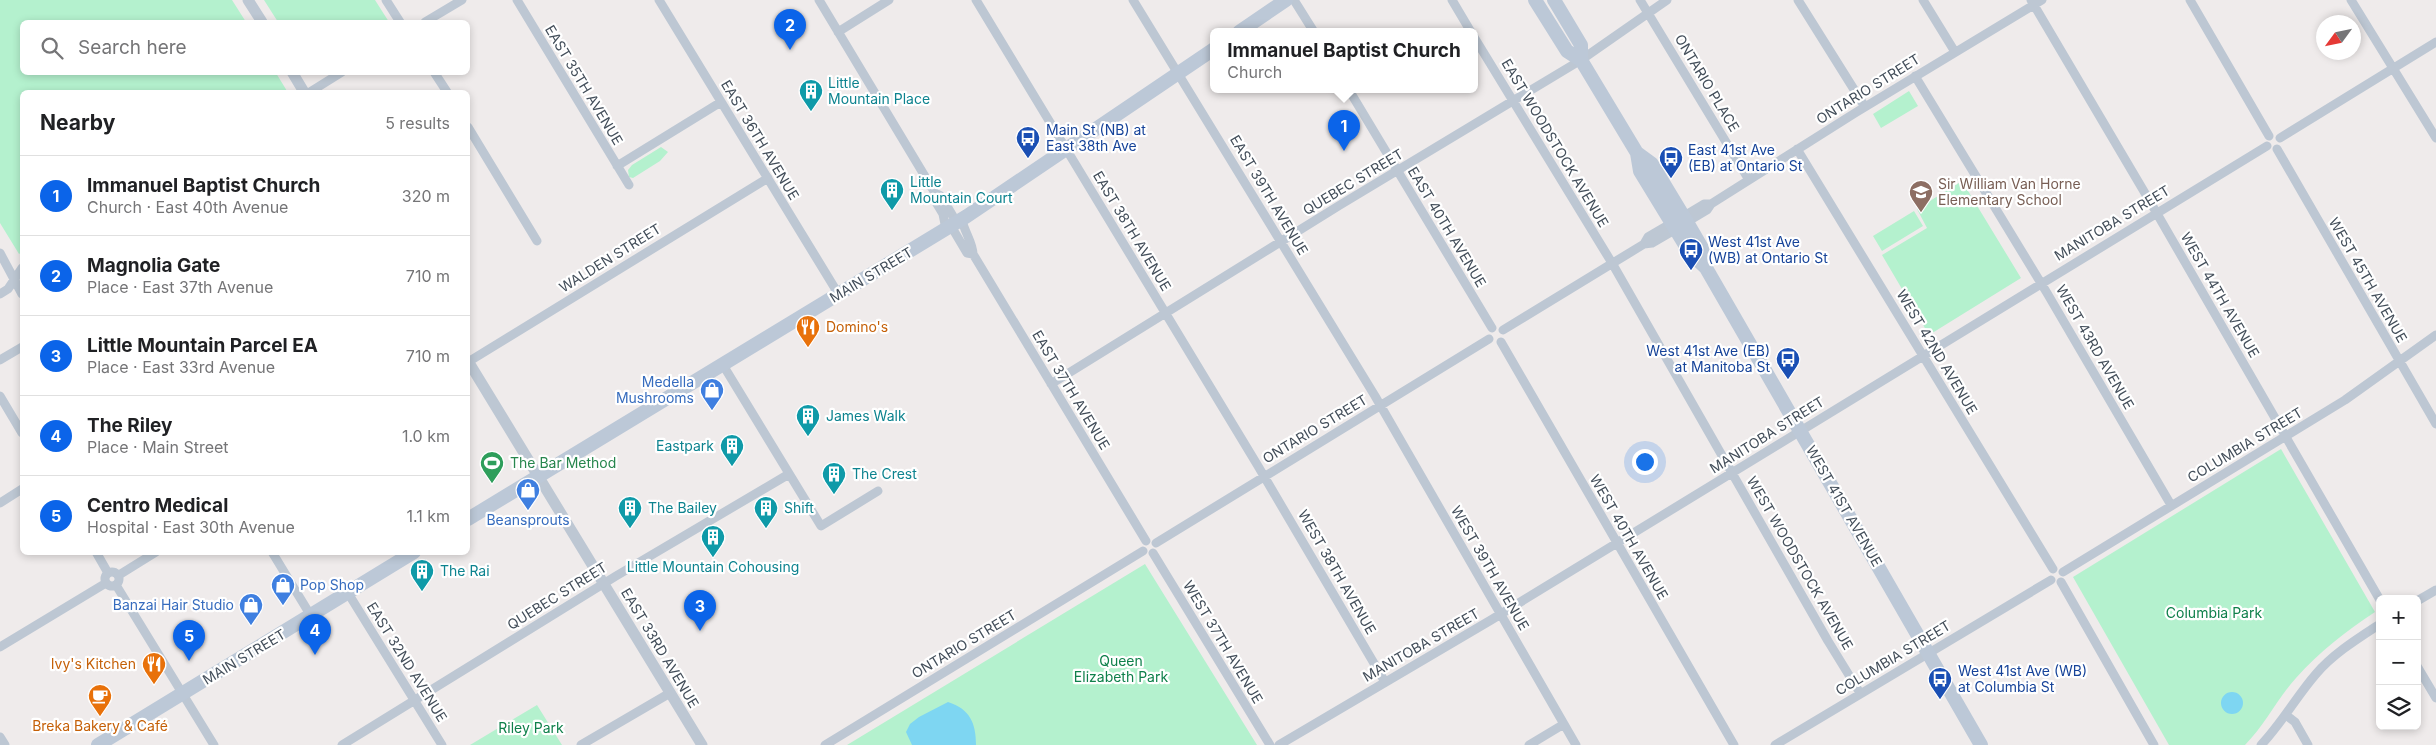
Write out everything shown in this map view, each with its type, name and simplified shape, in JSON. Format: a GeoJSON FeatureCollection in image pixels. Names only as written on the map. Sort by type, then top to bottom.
{"type":"FeatureCollection","features":[{"type":"Feature","properties":{"kind":"main road"},"geometry":{"type":"LineString","coordinates":[[1245,28],[1286,0]]}},
{"type":"Feature","properties":{"kind":"main road"},"geometry":{"type":"LineString","coordinates":[[1535,0],[1567,51],[1581,60]]}},
{"type":"Feature","properties":{"kind":"main road"},"geometry":{"type":"LineString","coordinates":[[1554,0],[1581,45],[1581,60]]}},
{"type":"Feature","properties":{"kind":"main road","name":"MAIN STREET"},"geometry":{"type":"LineString","coordinates":[[470,519],[537,476],[954,224],[1210,53]]}},
{"type":"Feature","properties":{"kind":"main road","name":"WEST 41ST AVENUE"},"geometry":{"type":"LineString","coordinates":[[1581,60],[1637,152],[1652,164],[1680,222],[1690,253],[1706,268],[1981,745]]}},
{"type":"Feature","properties":{"kind":"main road","name":"MAIN STREET"},"geometry":{"type":"LineString","coordinates":[[98,745],[409,555]]}},
{"type":"Feature","properties":{"kind":"street"},"geometry":{"type":"LineString","coordinates":[[248,0],[261,20]]}},
{"type":"Feature","properties":{"kind":"street"},"geometry":{"type":"LineString","coordinates":[[386,0],[399,20]]}},
{"type":"Feature","properties":{"kind":"street"},"geometry":{"type":"LineString","coordinates":[[428,20],[462,0]]}},
{"type":"Feature","properties":{"kind":"street","name":"EAST 35TH AVENUE"},"geometry":{"type":"LineString","coordinates":[[517,0],[628,185]]}},
{"type":"Feature","properties":{"kind":"street","name":"EAST 36TH AVENUE"},"geometry":{"type":"LineString","coordinates":[[659,0],[839,295]]}},
{"type":"Feature","properties":{"kind":"street","name":"EAST 37TH AVENUE"},"geometry":{"type":"LineString","coordinates":[[819,0],[935,193],[941,196],[967,253],[973,254],[1146,541]]}},
{"type":"Feature","properties":{"kind":"street"},"geometry":{"type":"LineString","coordinates":[[838,32],[889,0]]}},
{"type":"Feature","properties":{"kind":"street","name":"EAST 38TH AVENUE"},"geometry":{"type":"LineString","coordinates":[[976,0],[1264,476]]}},
{"type":"Feature","properties":{"kind":"street","name":"EAST 39TH AVENUE"},"geometry":{"type":"LineString","coordinates":[[1133,0],[1380,405]]}},
{"type":"Feature","properties":{"kind":"street"},"geometry":{"type":"LineString","coordinates":[[1294,0],[1312,28]]}},
{"type":"Feature","properties":{"kind":"street"},"geometry":{"type":"LineString","coordinates":[[1452,0],[1469,28]]}},
{"type":"Feature","properties":{"kind":"street","name":"ONTARIO PLACE"},"geometry":{"type":"LineString","coordinates":[[1640,0],[1749,180]]}},
{"type":"Feature","properties":{"kind":"street","name":"QUEBEC STREET"},"geometry":{"type":"LineString","coordinates":[[1051,384],[1581,60],[1667,0]]}},
{"type":"Feature","properties":{"kind":"street"},"geometry":{"type":"LineString","coordinates":[[1798,0],[1865,107]]}},
{"type":"Feature","properties":{"kind":"street"},"geometry":{"type":"LineString","coordinates":[[1924,0],[1955,52]]}},
{"type":"Feature","properties":{"kind":"street","name":"ONTARIO STREET"},"geometry":{"type":"LineString","coordinates":[[1503,330],[1644,244],[1652,243],[1680,222],[1707,210],[1711,204],[1797,149],[1955,52],[2032,2],[2042,0]]}},
{"type":"Feature","properties":{"kind":"street"},"geometry":{"type":"LineString","coordinates":[[2190,0],[2269,136]]}},
{"type":"Feature","properties":{"kind":"street"},"geometry":{"type":"LineString","coordinates":[[2351,0],[2436,138]]}},
{"type":"Feature","properties":{"kind":"street","name":"WEST 44TH AVENUE"},"geometry":{"type":"LineString","coordinates":[[2032,2],[2157,212],[2377,595]]}},
{"type":"Feature","properties":{"kind":"street"},"geometry":{"type":"LineString","coordinates":[[2280,138],[2436,42]]}},
{"type":"Feature","properties":{"kind":"street","name":"EAST WOODSTOCK AVENUE"},"geometry":{"type":"LineString","coordinates":[[1478,44],[1612,263]]}},
{"type":"Feature","properties":{"kind":"street"},"geometry":{"type":"LineString","coordinates":[[294,75],[303,90]]}},
{"type":"Feature","properties":{"kind":"street"},"geometry":{"type":"LineString","coordinates":[[313,90],[337,75]]}},
{"type":"Feature","properties":{"kind":"street"},"geometry":{"type":"LineString","coordinates":[[436,75],[445,90]]}},
{"type":"Feature","properties":{"kind":"street","name":"WEST 43RD AVENUE"},"geometry":{"type":"LineString","coordinates":[[1915,76],[2041,283],[2170,505]]}},
{"type":"Feature","properties":{"kind":"street","name":"EAST 40TH AVENUE"},"geometry":{"type":"LineString","coordinates":[[1350,93],[1492,328]]}},
{"type":"Feature","properties":{"kind":"street"},"geometry":{"type":"LineString","coordinates":[[617,166],[721,102]]}},
{"type":"Feature","properties":{"kind":"street"},"geometry":{"type":"LineString","coordinates":[[470,130],[536,241]]}},
{"type":"Feature","properties":{"kind":"street"},"geometry":{"type":"LineString","coordinates":[[2269,136],[2274,135],[2280,138]]}},
{"type":"Feature","properties":{"kind":"street"},"geometry":{"type":"LineString","coordinates":[[2269,136],[2266,140],[2267,146],[2270,149],[2277,149],[2280,145],[2280,138]]}},
{"type":"Feature","properties":{"kind":"street","name":"MANITOBA STREET"},"geometry":{"type":"LineString","coordinates":[[1279,745],[1500,614],[2267,146]]}},
{"type":"Feature","properties":{"kind":"street","name":"WEST 42ND AVENUE"},"geometry":{"type":"LineString","coordinates":[[1797,149],[2053,569]]}},
{"type":"Feature","properties":{"kind":"street","name":"WEST 45TH AVENUE"},"geometry":{"type":"LineString","coordinates":[[2277,149],[2436,424]]}},
{"type":"Feature","properties":{"kind":"street","name":"WALDEN STREET"},"geometry":{"type":"LineString","coordinates":[[470,360],[768,178]]}},
{"type":"Feature","properties":{"kind":"street"},"geometry":{"type":"LineString","coordinates":[[0,253],[20,290]]}},
{"type":"Feature","properties":{"kind":"street","name":"WEST WOODSTOCK AVENUE"},"geometry":{"type":"LineString","coordinates":[[1612,263],[1860,693]]}},
{"type":"Feature","properties":{"kind":"street"},"geometry":{"type":"LineString","coordinates":[[0,294],[8,289],[20,271]]}},
{"type":"Feature","properties":{"kind":"street"},"geometry":{"type":"LineString","coordinates":[[1498,326],[1503,330],[1504,336],[1501,342],[1494,343],[1489,339],[1488,332],[1492,328],[1498,326]]}},
{"type":"Feature","properties":{"kind":"street","name":"COLUMBIA STREET"},"geometry":{"type":"LineString","coordinates":[[2063,572],[2345,400],[2436,335]]}},
{"type":"Feature","properties":{"kind":"street","name":"ONTARIO STREET"},"geometry":{"type":"LineString","coordinates":[[1156,543],[1489,339]]}},
{"type":"Feature","properties":{"kind":"street","name":"WEST 40TH AVENUE"},"geometry":{"type":"LineString","coordinates":[[1501,342],[1734,745]]}},
{"type":"Feature","properties":{"kind":"street"},"geometry":{"type":"LineString","coordinates":[[0,360],[20,348]]}},
{"type":"Feature","properties":{"kind":"street","name":"EAST 33RD AVENUE"},"geometry":{"type":"LineString","coordinates":[[470,364],[702,745]]}},
{"type":"Feature","properties":{"kind":"street"},"geometry":{"type":"LineString","coordinates":[[723,365],[822,526],[878,491]]}},
{"type":"Feature","properties":{"kind":"street"},"geometry":{"type":"LineString","coordinates":[[0,396],[20,430]]}},
{"type":"Feature","properties":{"kind":"street","name":"WEST 39TH AVENUE"},"geometry":{"type":"LineString","coordinates":[[1380,405],[1576,745]]}},
{"type":"Feature","properties":{"kind":"street","name":"QUEBEC STREET"},"geometry":{"type":"LineString","coordinates":[[342,745],[603,583],[789,474]]}},
{"type":"Feature","properties":{"kind":"street","name":"WEST 38TH AVENUE"},"geometry":{"type":"LineString","coordinates":[[1264,476],[1385,682]]}},
{"type":"Feature","properties":{"kind":"street"},"geometry":{"type":"LineString","coordinates":[[0,503],[20,490]]}},
{"type":"Feature","properties":{"kind":"street"},"geometry":{"type":"LineString","coordinates":[[1151,540],[1156,543],[1153,553],[1148,554],[1144,550],[1143,545],[1146,541],[1151,540]]}},
{"type":"Feature","properties":{"kind":"street","name":"ONTARIO STREET"},"geometry":{"type":"LineString","coordinates":[[825,745],[1144,550]]}},
{"type":"Feature","properties":{"kind":"street","name":"WEST 37TH AVENUE"},"geometry":{"type":"LineString","coordinates":[[1153,553],[1270,745]]}},
{"type":"Feature","properties":{"kind":"street"},"geometry":{"type":"LineString","coordinates":[[98,555],[108,573]]}},
{"type":"Feature","properties":{"kind":"street"},"geometry":{"type":"LineString","coordinates":[[119,575],[151,555]]}},
{"type":"Feature","properties":{"kind":"street"},"geometry":{"type":"LineString","coordinates":[[274,555],[311,616]]}},
{"type":"Feature","properties":{"kind":"street"},"geometry":{"type":"LineString","coordinates":[[2056,581],[2064,578],[2063,572],[2058,568],[2053,569],[2050,573],[2154,745]]}},
{"type":"Feature","properties":{"kind":"street"},"geometry":{"type":"LineString","coordinates":[[108,573],[115,572],[119,575]]}},
{"type":"Feature","properties":{"kind":"street"},"geometry":{"type":"LineString","coordinates":[[106,583],[105,578],[108,573]]}},
{"type":"Feature","properties":{"kind":"street"},"geometry":{"type":"LineString","coordinates":[[106,583],[112,586],[116,585],[120,580],[119,575]]}},
{"type":"Feature","properties":{"kind":"street","name":"COLUMBIA STREET"},"geometry":{"type":"LineString","coordinates":[[1775,745],[1860,693],[2056,581]]}},
{"type":"Feature","properties":{"kind":"street"},"geometry":{"type":"LineString","coordinates":[[0,646],[106,583]]}},
{"type":"Feature","properties":{"kind":"street"},"geometry":{"type":"LineString","coordinates":[[116,585],[214,745]]}},
{"type":"Feature","properties":{"kind":"street"},"geometry":{"type":"LineString","coordinates":[[2421,599],[2436,590]]}},
{"type":"Feature","properties":{"kind":"street","name":"EAST 32ND AVENUE"},"geometry":{"type":"LineString","coordinates":[[348,593],[442,745]]}},
{"type":"Feature","properties":{"kind":"street"},"geometry":{"type":"LineString","coordinates":[[2261,745],[2316,674],[2348,646],[2376,627]]}},
{"type":"Feature","properties":{"kind":"street"},"geometry":{"type":"LineString","coordinates":[[2421,673],[2436,698]]}},
{"type":"Feature","properties":{"kind":"street"},"geometry":{"type":"LineString","coordinates":[[581,745],[670,693]]}},
{"type":"Feature","properties":{"kind":"street"},"geometry":{"type":"LineString","coordinates":[[2286,715],[2294,722],[2308,745]]}},
{"type":"Feature","properties":{"kind":"street"},"geometry":{"type":"LineString","coordinates":[[1529,745],[1564,724]]}},
{"type":"Feature","properties":{"kind":"street"},"geometry":{"type":"LineString","coordinates":[[0,737],[5,745]]}},
{"type":"Feature","properties":{"kind":"green space"},"geometry":{"type":"Polygon","coordinates":[[[0,0],[232,0],[245,20],[20,20],[20,75],[277,75],[286,90],[20,90],[19,254],[0,223],[0,0]]]}},
{"type":"Feature","properties":{"kind":"green space"},"geometry":{"type":"Polygon","coordinates":[[[264,0],[375,0],[388,20],[277,20],[264,0]]]}},
{"type":"Feature","properties":{"kind":"green space"},"geometry":{"type":"Polygon","coordinates":[[[1909,91],[1918,106],[1881,128],[1873,114],[1909,91]]]}},
{"type":"Feature","properties":{"kind":"green space"},"geometry":{"type":"Polygon","coordinates":[[[661,147],[668,152],[660,161],[633,178],[629,177],[628,170],[632,165],[661,147]]]}},
{"type":"Feature","properties":{"kind":"green space"},"geometry":{"type":"Polygon","coordinates":[[[1962,181],[2021,278],[1929,335],[1882,255],[1927,228],[1917,209],[1962,181]]]}},
{"type":"Feature","properties":{"kind":"green space"},"geometry":{"type":"Polygon","coordinates":[[[1914,211],[1923,226],[1882,251],[1873,236],[1914,211]]]}},
{"type":"Feature","properties":{"kind":"green space","name":"Columbia Park"},"geometry":{"type":"Polygon","coordinates":[[[2281,449],[2375,612],[2333,642],[2305,668],[2289,686],[2259,729],[2245,745],[2169,745],[2073,577],[2281,449]]]}},
{"type":"Feature","properties":{"kind":"green space","name":"Queen Elizabeth Park"},"geometry":{"type":"Polygon","coordinates":[[[1145,564],[1257,745],[847,745],[1145,564]]]}},
{"type":"Feature","properties":{"kind":"green space","name":"Riley Park"},"geometry":{"type":"Polygon","coordinates":[[[537,705],[562,745],[470,745],[537,705]]]}},
{"type":"Feature","properties":{"kind":"water"},"geometry":{"type":"Polygon","coordinates":[[[2232,692],[2240,695],[2243,703],[2240,711],[2232,714],[2224,711],[2221,703],[2224,695],[2232,692]]]}},
{"type":"Feature","properties":{"kind":"water"},"geometry":{"type":"Polygon","coordinates":[[[948,702],[967,713],[975,730],[976,745],[912,745],[906,732],[910,724],[919,717],[948,702]]]}},
{"type":"Feature","properties":{"kind":"place","name":"Magnolia Gate"},"geometry":{"type":"Point","coordinates":[790,50]}},
{"type":"Feature","properties":{"kind":"place","name":"Little Mountain Place"},"geometry":{"type":"Point","coordinates":[811,112]}},
{"type":"Feature","properties":{"kind":"place","name":"Immanuel Baptist Church"},"geometry":{"type":"Point","coordinates":[1344,151]}},
{"type":"Feature","properties":{"kind":"place","name":"Main St (NB) at East 38th Ave"},"geometry":{"type":"Point","coordinates":[1028,159]}},
{"type":"Feature","properties":{"kind":"place","name":"East 41st Ave (EB) at Ontario St"},"geometry":{"type":"Point","coordinates":[1671,179]}},
{"type":"Feature","properties":{"kind":"place","name":"Little Mountain Court"},"geometry":{"type":"Point","coordinates":[892,211]}},
{"type":"Feature","properties":{"kind":"place","name":"Sir William Van Horne Elementary School"},"geometry":{"type":"Point","coordinates":[1921,213]}},
{"type":"Feature","properties":{"kind":"place","name":"West 41st Ave (WB) at Ontario St"},"geometry":{"type":"Point","coordinates":[1691,271]}},
{"type":"Feature","properties":{"kind":"place","name":"Domino's"},"geometry":{"type":"Point","coordinates":[808,348]}},
{"type":"Feature","properties":{"kind":"place","name":"West 41st Ave (EB) at Manitoba St"},"geometry":{"type":"Point","coordinates":[1788,380]}},
{"type":"Feature","properties":{"kind":"place","name":"Medella Mushrooms"},"geometry":{"type":"Point","coordinates":[712,411]}},
{"type":"Feature","properties":{"kind":"place","name":"James Walk"},"geometry":{"type":"Point","coordinates":[808,437]}},
{"type":"Feature","properties":{"kind":"place","name":"Eastpark"},"geometry":{"type":"Point","coordinates":[732,467]}},
{"type":"Feature","properties":{"kind":"place","name":"The Bar Method"},"geometry":{"type":"Point","coordinates":[492,484]}},
{"type":"Feature","properties":{"kind":"place","name":"The Crest"},"geometry":{"type":"Point","coordinates":[834,495]}},
{"type":"Feature","properties":{"kind":"place","name":"Beansprouts"},"geometry":{"type":"Point","coordinates":[528,511]}},
{"type":"Feature","properties":{"kind":"place","name":"The Bailey"},"geometry":{"type":"Point","coordinates":[630,529]}},
{"type":"Feature","properties":{"kind":"place","name":"Shift"},"geometry":{"type":"Point","coordinates":[766,529]}},
{"type":"Feature","properties":{"kind":"place","name":"Little Mountain Cohousing"},"geometry":{"type":"Point","coordinates":[713,558]}},
{"type":"Feature","properties":{"kind":"place","name":"The Rai"},"geometry":{"type":"Point","coordinates":[422,592]}},
{"type":"Feature","properties":{"kind":"place","name":"Pop Shop"},"geometry":{"type":"Point","coordinates":[283,606]}},
{"type":"Feature","properties":{"kind":"place","name":"Banzai Hair Studio"},"geometry":{"type":"Point","coordinates":[251,626]}},
{"type":"Feature","properties":{"kind":"place","name":"Little Mountain Parcel EA"},"geometry":{"type":"Point","coordinates":[700,631]}},
{"type":"Feature","properties":{"kind":"place","name":"The Riley"},"geometry":{"type":"Point","coordinates":[315,655]}},
{"type":"Feature","properties":{"kind":"place","name":"Centro Medical"},"geometry":{"type":"Point","coordinates":[189,661]}},
{"type":"Feature","properties":{"kind":"place","name":"Ivy's Kitchen"},"geometry":{"type":"Point","coordinates":[154,685]}},
{"type":"Feature","properties":{"kind":"place","name":"West 41st Ave (WB) at Columbia St"},"geometry":{"type":"Point","coordinates":[1940,700]}},
{"type":"Feature","properties":{"kind":"place","name":"Breka Bakery & Café"},"geometry":{"type":"Point","coordinates":[100,717]}}]}
